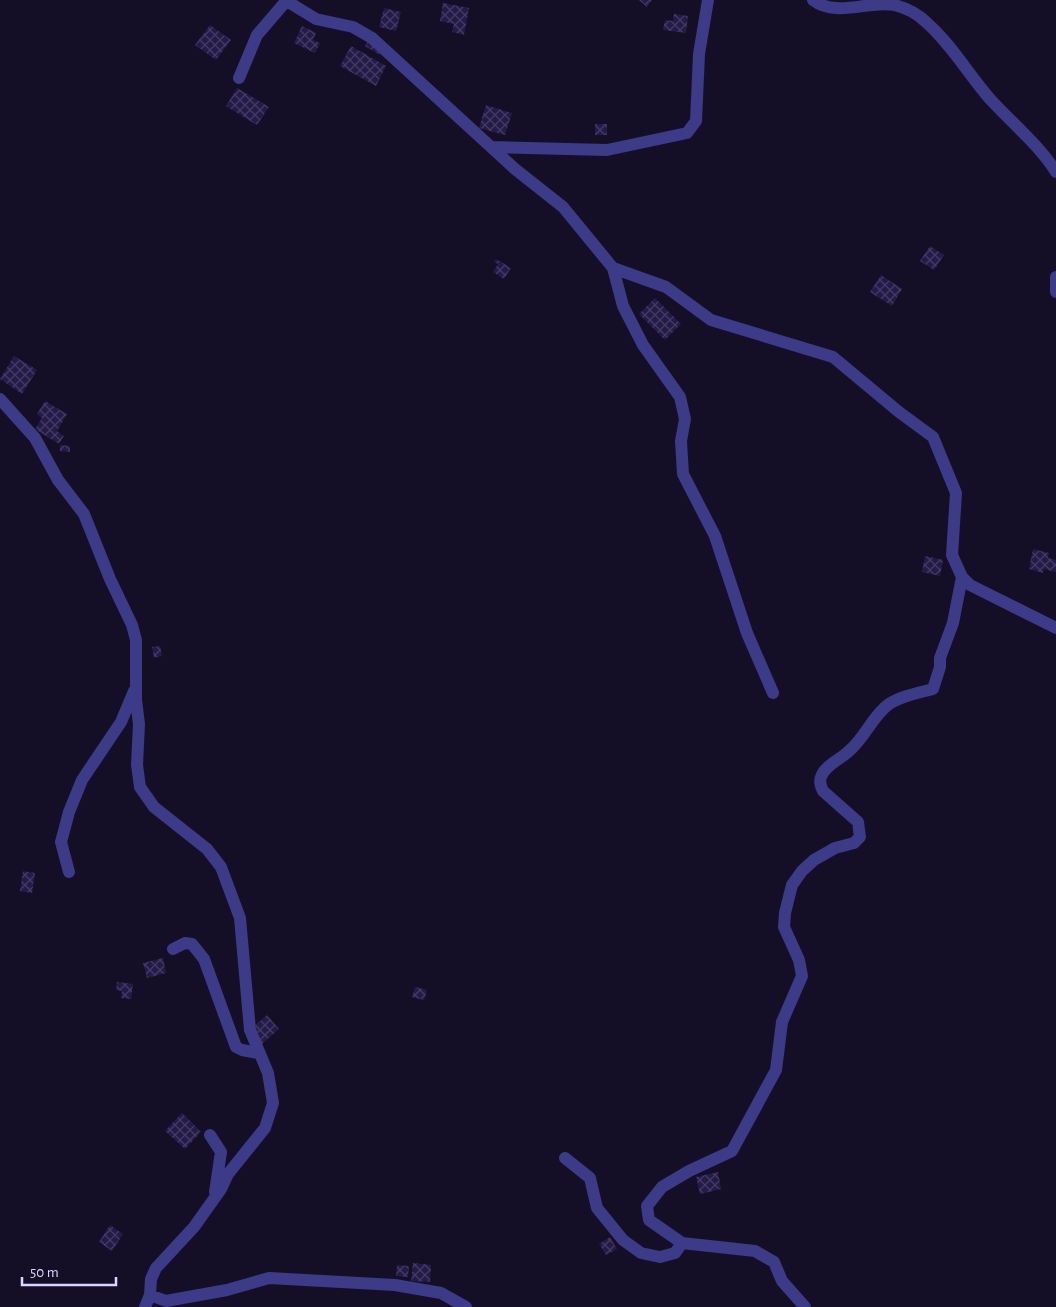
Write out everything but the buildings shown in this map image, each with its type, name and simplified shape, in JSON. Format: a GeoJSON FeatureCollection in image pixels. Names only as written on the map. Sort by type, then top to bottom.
{"type":"FeatureCollection","features":[{"type":"Feature","properties":{"kind":"street"},"geometry":{"type":"LineString","coordinates":[[239,78],[257,35],[286,0],[316,18],[353,27],[372,38],[515,169],[563,207],[613,268],[623,306],[643,345],[680,397],[685,419],[681,441],[683,474],[715,536],[747,634],[773,693]]}},
{"type":"Feature","properties":{"kind":"street"},"geometry":{"type":"LineString","coordinates":[[493,147],[607,150],[687,133],[696,121],[699,54],[708,0]]}},
{"type":"Feature","properties":{"kind":"street"},"geometry":{"type":"LineString","coordinates":[[813,0],[818,4],[846,9],[893,5],[915,12],[929,24],[990,98],[1048,160],[1056,172]]}},
{"type":"Feature","properties":{"kind":"street"},"geometry":{"type":"LineString","coordinates":[[613,268],[666,287],[711,320],[833,357],[899,412],[933,437],[956,493],[952,555],[962,577],[970,585],[1056,628]]}},
{"type":"Feature","properties":{"kind":"street"},"geometry":{"type":"LineString","coordinates":[[1056,277],[1056,292]]}},
{"type":"Feature","properties":{"kind":"street"},"geometry":{"type":"LineString","coordinates":[[0,398],[35,438],[58,480],[84,514],[110,579],[132,625],[136,640],[136,686],[139,724],[137,765],[140,787],[154,807],[207,849],[221,867],[240,918],[250,1030],[258,1053],[268,1073],[273,1103],[265,1128],[228,1174],[194,1227],[156,1268],[151,1279],[150,1294],[145,1307]]}},
{"type":"Feature","properties":{"kind":"street"},"geometry":{"type":"LineString","coordinates":[[805,1307],[782,1282],[774,1262],[755,1251],[682,1243],[649,1220],[647,1206],[662,1187],[689,1171],[732,1151],[776,1070],[782,1022],[802,976],[800,960],[784,927],[784,913],[792,885],[802,871],[814,860],[835,848],[854,842],[860,836],[858,822],[823,792],[820,786],[821,776],[830,765],[848,753],[863,738],[876,716],[887,705],[933,689],[940,667],[940,658],[954,623],[962,577]]}},
{"type":"Feature","properties":{"kind":"street"},"geometry":{"type":"LineString","coordinates":[[69,872],[62,842],[69,812],[82,780],[122,722],[136,686]]}},
{"type":"Feature","properties":{"kind":"street"},"geometry":{"type":"LineString","coordinates":[[173,949],[185,943],[192,944],[204,959],[236,1046],[242,1050],[258,1053]]}},
{"type":"Feature","properties":{"kind":"street"},"geometry":{"type":"LineString","coordinates":[[210,1135],[221,1152],[215,1197]]}},
{"type":"Feature","properties":{"kind":"street"},"geometry":{"type":"LineString","coordinates":[[565,1158],[590,1178],[597,1208],[624,1240],[641,1253],[660,1257],[674,1253],[682,1243]]}},
{"type":"Feature","properties":{"kind":"street"},"geometry":{"type":"LineString","coordinates":[[150,1294],[166,1301],[227,1290],[269,1278],[394,1285],[441,1293],[466,1307]]}}]}
